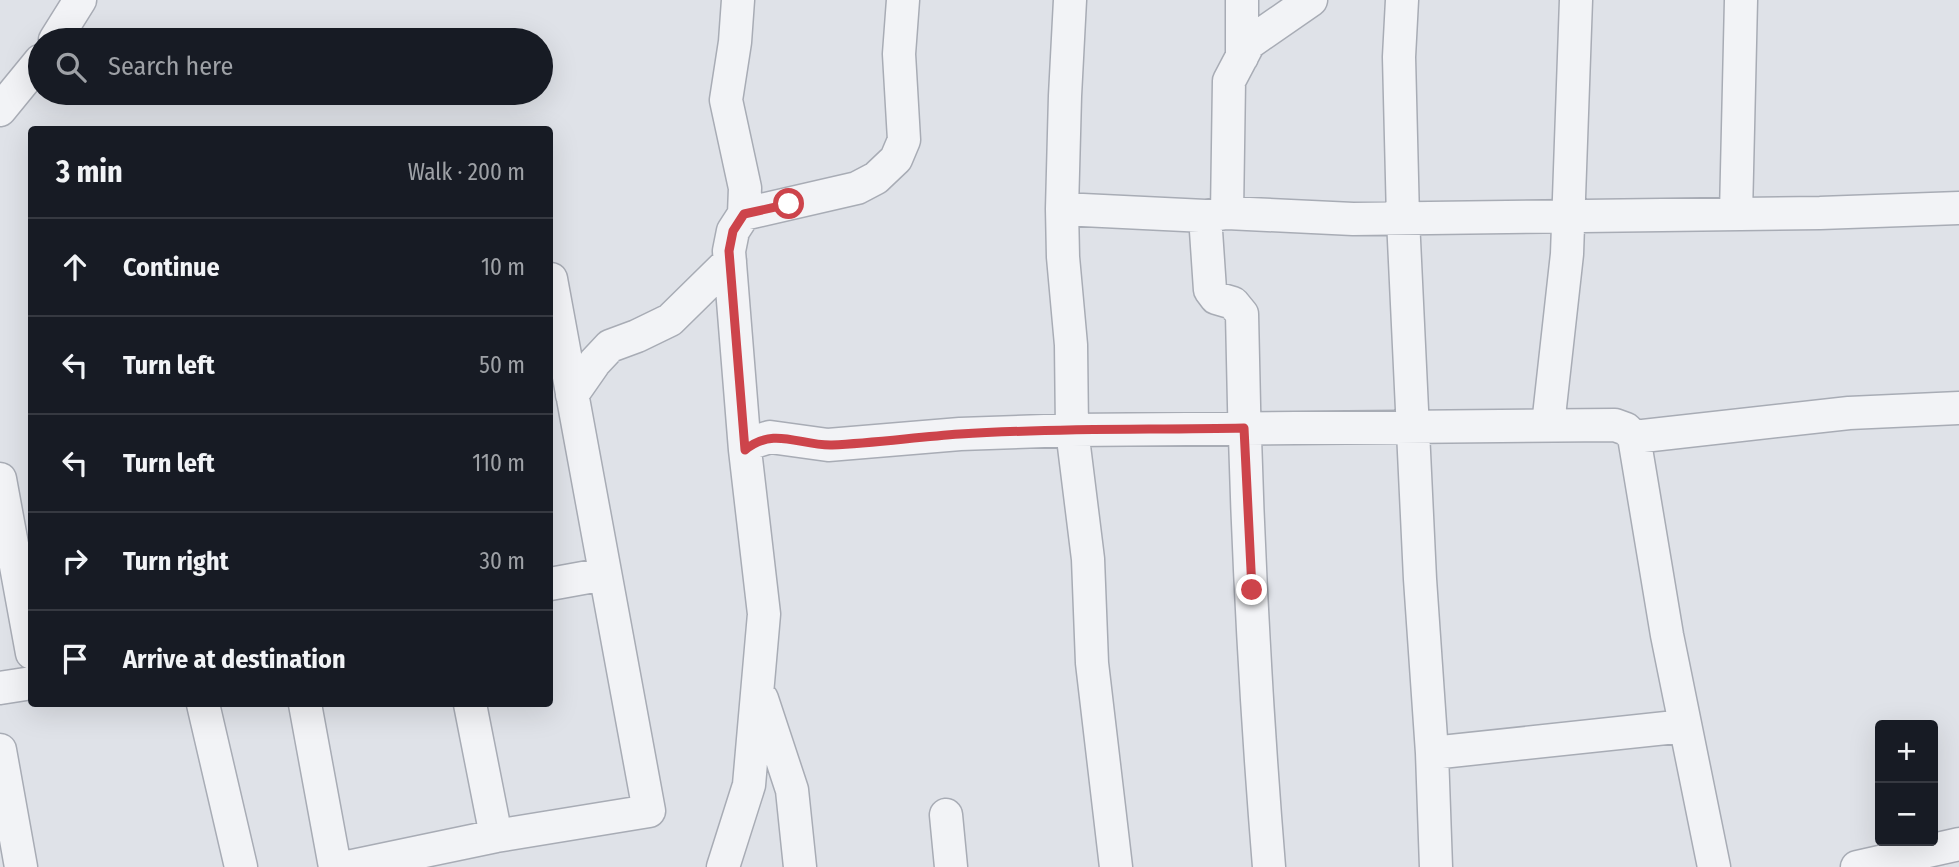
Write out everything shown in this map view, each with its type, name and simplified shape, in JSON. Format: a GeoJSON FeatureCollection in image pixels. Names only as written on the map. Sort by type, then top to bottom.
{"type":"FeatureCollection","features":[{"type":"Feature","properties":{"kind":"street"},"geometry":{"type":"LineString","coordinates":[[62,28],[80,0]]}},
{"type":"Feature","properties":{"kind":"street"},"geometry":{"type":"LineString","coordinates":[[723,867],[749,785],[764,614],[745,450],[729,251],[733,231],[744,214],[745,188],[726,100],[738,0]]}},
{"type":"Feature","properties":{"kind":"street"},"geometry":{"type":"LineString","coordinates":[[744,214],[858,188],[876,178],[896,159],[904,140],[899,54],[903,0]]}},
{"type":"Feature","properties":{"kind":"street"},"geometry":{"type":"LineString","coordinates":[[1070,0],[1062,209],[1063,257],[1072,345],[1072,430],[1088,559],[1092,663],[1116,867]]}},
{"type":"Feature","properties":{"kind":"street"},"geometry":{"type":"LineString","coordinates":[[1242,0],[1242,57]]}},
{"type":"Feature","properties":{"kind":"street"},"geometry":{"type":"LineString","coordinates":[[1269,867],[1244,428],[1242,314],[1233,303],[1216,298],[1210,289],[1229,81],[1249,43],[1311,0]]}},
{"type":"Feature","properties":{"kind":"street"},"geometry":{"type":"LineString","coordinates":[[1402,0],[1399,57],[1404,219],[1436,867]]}},
{"type":"Feature","properties":{"kind":"street"},"geometry":{"type":"LineString","coordinates":[[1548,425],[1567,254],[1576,0]]}},
{"type":"Feature","properties":{"kind":"street"},"geometry":{"type":"LineString","coordinates":[[1736,214],[1741,0]]}},
{"type":"Feature","properties":{"kind":"street"},"geometry":{"type":"LineString","coordinates":[[0,110],[28,76]]}},
{"type":"Feature","properties":{"kind":"street"},"geometry":{"type":"LineString","coordinates":[[1062,209],[1404,219],[1959,208]]}},
{"type":"Feature","properties":{"kind":"street"},"geometry":{"type":"LineString","coordinates":[[572,395],[610,346],[670,320],[730,261]]}},
{"type":"Feature","properties":{"kind":"street"},"geometry":{"type":"LineString","coordinates":[[348,867],[496,836],[649,811],[553,290]]}},
{"type":"Feature","properties":{"kind":"street"},"geometry":{"type":"LineString","coordinates":[[1633,437],[1849,413],[1959,408]]}},
{"type":"Feature","properties":{"kind":"street"},"geometry":{"type":"LineString","coordinates":[[745,450],[754,442],[770,437],[828,445],[960,434],[1072,430],[1548,425],[1615,425],[1626,429],[1633,437],[1667,635],[1714,867]]}},
{"type":"Feature","properties":{"kind":"street"},"geometry":{"type":"LineString","coordinates":[[2,499],[28,632]]}},
{"type":"Feature","properties":{"kind":"street"},"geometry":{"type":"LineString","coordinates":[[553,583],[606,574]]}},
{"type":"Feature","properties":{"kind":"street"},"geometry":{"type":"LineString","coordinates":[[0,688],[28,684]]}},
{"type":"Feature","properties":{"kind":"street"},"geometry":{"type":"LineString","coordinates":[[758,684],[792,790],[800,867]]}},
{"type":"Feature","properties":{"kind":"street"},"geometry":{"type":"LineString","coordinates":[[204,707],[241,867]]}},
{"type":"Feature","properties":{"kind":"street"},"geometry":{"type":"LineString","coordinates":[[306,707],[335,867]]}},
{"type":"Feature","properties":{"kind":"street"},"geometry":{"type":"LineString","coordinates":[[471,707],[496,836]]}},
{"type":"Feature","properties":{"kind":"street"},"geometry":{"type":"LineString","coordinates":[[1432,753],[1685,726]]}},
{"type":"Feature","properties":{"kind":"street"},"geometry":{"type":"LineString","coordinates":[[0,750],[21,867]]}},
{"type":"Feature","properties":{"kind":"street"},"geometry":{"type":"LineString","coordinates":[[946,815],[951,867]]}},
{"type":"Feature","properties":{"kind":"street"},"geometry":{"type":"LineString","coordinates":[[1857,867],[1959,844]]}},
{"type":"Feature","properties":{"kind":"route"},"geometry":{"type":"LineString","coordinates":[[789,204],[744,214],[733,231],[729,251],[745,450],[754,442],[770,437],[828,445],[960,434],[1244,428],[1252,590]]}}]}
